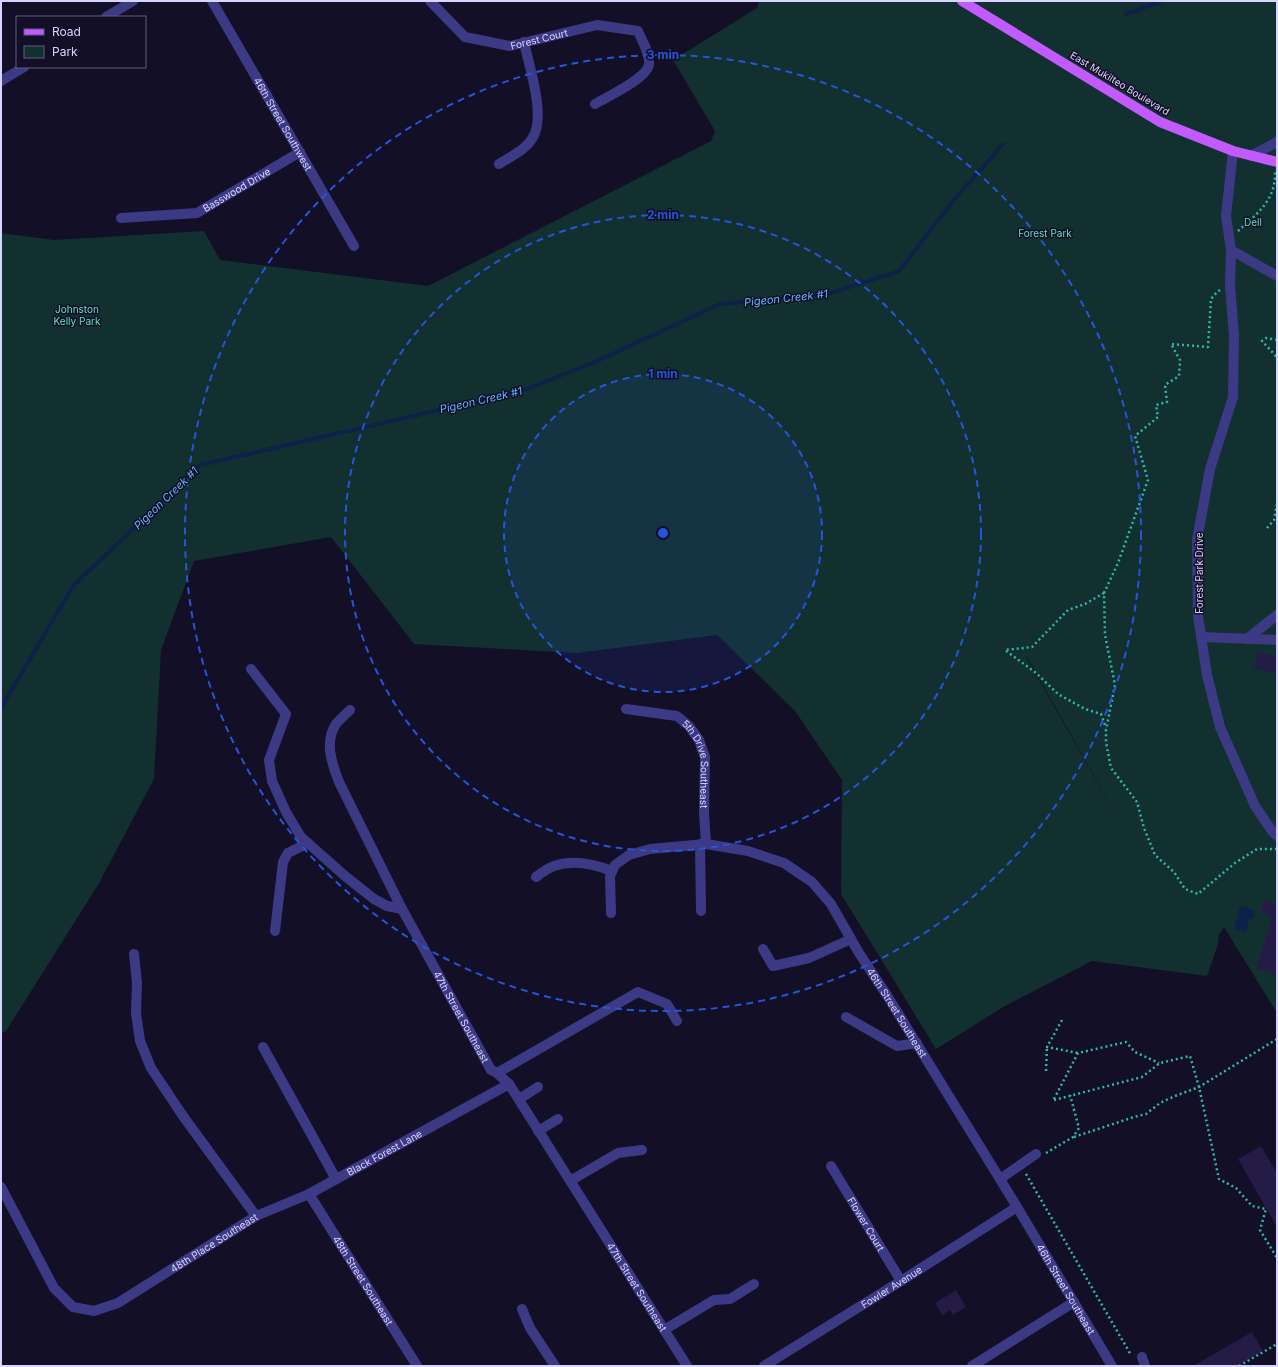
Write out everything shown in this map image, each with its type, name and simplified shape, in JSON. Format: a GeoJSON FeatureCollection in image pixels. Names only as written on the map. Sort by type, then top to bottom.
{"type":"FeatureCollection","features":[{"type":"Feature","properties":{"kind":"main road","name":"East Mukilteo Boulevard"},"geometry":{"type":"LineString","coordinates":[[962,1],[1160,122],[1233,151],[1275,161]]}},
{"type":"Feature","properties":{"kind":"street"},"geometry":{"type":"LineString","coordinates":[[108,16],[132,1]]}},
{"type":"Feature","properties":{"kind":"street","name":"46th Street Southwest"},"geometry":{"type":"LineString","coordinates":[[212,1],[354,246]]}},
{"type":"Feature","properties":{"kind":"street","name":"Forest Court"},"geometry":{"type":"LineString","coordinates":[[430,1],[465,37],[510,46],[597,25],[638,31],[648,54],[649,64],[647,71],[640,77],[595,104]]}},
{"type":"Feature","properties":{"kind":"street"},"geometry":{"type":"LineString","coordinates":[[499,164],[524,147],[533,138],[537,128],[538,113],[524,42]]}},
{"type":"Feature","properties":{"kind":"street"},"geometry":{"type":"LineString","coordinates":[[1,81],[22,68]]}},
{"type":"Feature","properties":{"kind":"street"},"geometry":{"type":"LineString","coordinates":[[1250,156],[1277,142]]}},
{"type":"Feature","properties":{"kind":"street","name":"Forest Park Drive"},"geometry":{"type":"LineString","coordinates":[[1233,151],[1226,216],[1230,246],[1230,286],[1234,335],[1233,397],[1210,469],[1197,540],[1198,616],[1207,675],[1220,727],[1255,806],[1277,836]]}},
{"type":"Feature","properties":{"kind":"street","name":"Basswood Drive"},"geometry":{"type":"LineString","coordinates":[[121,218],[197,213],[300,152]]}},
{"type":"Feature","properties":{"kind":"street"},"geometry":{"type":"LineString","coordinates":[[1230,246],[1277,276]]}},
{"type":"Feature","properties":{"kind":"street"},"geometry":{"type":"LineString","coordinates":[[1247,639],[1277,616]]}},
{"type":"Feature","properties":{"kind":"street"},"geometry":{"type":"LineString","coordinates":[[1201,637],[1277,640]]}},
{"type":"Feature","properties":{"kind":"street"},"geometry":{"type":"LineString","coordinates":[[251,669],[286,714],[268,760],[272,781],[286,812],[301,837],[345,876],[374,899],[387,906],[402,909]]}},
{"type":"Feature","properties":{"kind":"street","name":"5th Drive Southeast"},"geometry":{"type":"LineString","coordinates":[[626,709],[677,716],[689,726],[699,740],[705,757],[701,910]]}},
{"type":"Feature","properties":{"kind":"street","name":"47th Street Southeast"},"geometry":{"type":"LineString","coordinates":[[350,710],[337,723],[331,735],[330,748],[332,764],[339,782],[402,909],[491,1070],[497,1073],[509,1084],[519,1099],[687,1366]]}},
{"type":"Feature","properties":{"kind":"street"},"geometry":{"type":"LineString","coordinates":[[275,931],[283,862],[288,853],[308,843]]}},
{"type":"Feature","properties":{"kind":"street","name":"46th Street Southeast"},"geometry":{"type":"LineString","coordinates":[[612,871],[615,865],[629,855],[650,849],[703,844],[748,850],[784,862],[812,882],[831,904],[851,939],[917,1043],[1000,1179],[1112,1366]]}},
{"type":"Feature","properties":{"kind":"street"},"geometry":{"type":"LineString","coordinates":[[536,877],[554,866],[573,862],[597,865],[612,871],[610,876],[611,913]]}},
{"type":"Feature","properties":{"kind":"street"},"geometry":{"type":"LineString","coordinates":[[763,949],[773,966],[809,958],[851,939]]}},
{"type":"Feature","properties":{"kind":"street","name":"48th Place Southeast"},"geometry":{"type":"LineString","coordinates":[[1,1187],[54,1288],[72,1307],[94,1311],[118,1303],[256,1216],[183,1116],[151,1068],[140,1041],[136,1013],[137,983],[134,954]]}},
{"type":"Feature","properties":{"kind":"street"},"geometry":{"type":"LineString","coordinates":[[497,1073],[638,992],[666,1004],[676,1021]]}},
{"type":"Feature","properties":{"kind":"street"},"geometry":{"type":"LineString","coordinates":[[846,1018],[897,1046],[917,1043]]}},
{"type":"Feature","properties":{"kind":"street"},"geometry":{"type":"LineString","coordinates":[[263,1046],[336,1179]]}},
{"type":"Feature","properties":{"kind":"street","name":"Black Forest Lane"},"geometry":{"type":"LineString","coordinates":[[256,1216],[309,1194],[509,1084]]}},
{"type":"Feature","properties":{"kind":"street"},"geometry":{"type":"LineString","coordinates":[[519,1099],[538,1087]]}},
{"type":"Feature","properties":{"kind":"street"},"geometry":{"type":"LineString","coordinates":[[538,1131],[558,1119]]}},
{"type":"Feature","properties":{"kind":"street"},"geometry":{"type":"LineString","coordinates":[[570,1181],[618,1153],[642,1150]]}},
{"type":"Feature","properties":{"kind":"street"},"geometry":{"type":"LineString","coordinates":[[1000,1179],[1039,1155]]}},
{"type":"Feature","properties":{"kind":"street","name":"Flower Court"},"geometry":{"type":"LineString","coordinates":[[832,1166],[901,1281]]}},
{"type":"Feature","properties":{"kind":"street","name":"48th Street Southeast"},"geometry":{"type":"LineString","coordinates":[[309,1194],[418,1366]]}},
{"type":"Feature","properties":{"kind":"street","name":"Fowler Avenue"},"geometry":{"type":"LineString","coordinates":[[764,1366],[1017,1207]]}},
{"type":"Feature","properties":{"kind":"street"},"geometry":{"type":"LineString","coordinates":[[664,1330],[714,1300],[730,1299],[754,1284]]}},
{"type":"Feature","properties":{"kind":"street"},"geometry":{"type":"LineString","coordinates":[[972,1366],[1074,1302]]}},
{"type":"Feature","properties":{"kind":"street"},"geometry":{"type":"LineString","coordinates":[[522,1309],[530,1328],[555,1366]]}},
{"type":"Feature","properties":{"kind":"path"},"geometry":{"type":"LineString","coordinates":[[1230,246],[1269,200],[1275,180],[1275,161]]}},
{"type":"Feature","properties":{"kind":"path"},"geometry":{"type":"LineString","coordinates":[[1230,286],[1217,292],[1212,299],[1208,347],[1171,344],[1180,360],[1179,376],[1165,385],[1167,402],[1156,404],[1158,418],[1135,436],[1148,480],[1118,563],[1104,593],[1105,635],[1115,685],[1106,730],[1106,742],[1111,768],[1137,802],[1144,828],[1155,855],[1174,872],[1185,889],[1198,894],[1235,863],[1257,849],[1277,848]]}},
{"type":"Feature","properties":{"kind":"path"},"geometry":{"type":"LineString","coordinates":[[1277,340],[1266,338],[1262,341],[1275,355],[1277,360]]}},
{"type":"Feature","properties":{"kind":"path"},"geometry":{"type":"LineString","coordinates":[[1267,528],[1274,520],[1277,504]]}},
{"type":"Feature","properties":{"kind":"path"},"geometry":{"type":"LineString","coordinates":[[1104,593],[1085,604],[1068,610],[1032,647],[1005,650],[1036,673],[1058,694],[1085,709],[1101,714],[1106,730]]}},
{"type":"Feature","properties":{"kind":"path"},"geometry":{"type":"LineString","coordinates":[[1046,1071],[1047,1047],[1062,1020]]}},
{"type":"Feature","properties":{"kind":"path"},"geometry":{"type":"LineString","coordinates":[[1039,1155],[1073,1137],[1146,1114],[1160,1103],[1199,1087],[1277,1039]]}},
{"type":"Feature","properties":{"kind":"path"},"geometry":{"type":"LineString","coordinates":[[1047,1047],[1078,1054],[1126,1042],[1135,1052],[1160,1063]]}},
{"type":"Feature","properties":{"kind":"path"},"geometry":{"type":"LineString","coordinates":[[1078,1054],[1054,1100],[1142,1078],[1160,1063],[1190,1056],[1199,1087],[1219,1179],[1236,1188],[1252,1206],[1266,1210],[1260,1230],[1277,1258]]}},
{"type":"Feature","properties":{"kind":"path"},"geometry":{"type":"LineString","coordinates":[[1070,1096],[1079,1128],[1073,1137]]}},
{"type":"Feature","properties":{"kind":"path"},"geometry":{"type":"LineString","coordinates":[[1023,1168],[1140,1361]]}},
{"type":"Feature","properties":{"kind":"path"},"geometry":{"type":"LineString","coordinates":[[1239,1366],[1277,1344]]}},
{"type":"Feature","properties":{"kind":"green space"},"geometry":{"type":"Polygon","coordinates":[[[759,1],[1277,1],[1277,1013],[1224,927],[1219,935],[1218,944],[1207,976],[1092,961],[1005,1006],[936,1049],[841,894],[842,780],[795,711],[717,635],[577,653],[414,644],[331,537],[194,561],[161,650],[154,779],[98,885],[6,1031],[1,1034],[1,233],[54,240],[204,231],[220,260],[428,286],[711,141],[715,131],[673,60],[757,8],[759,1]],[[1026,657],[1134,847],[1027,657],[1026,657]]]}},
{"type":"Feature","properties":{"kind":"water"},"geometry":{"type":"Polygon","coordinates":[[[1240,906],[1255,910],[1253,919],[1249,918],[1246,932],[1234,929],[1240,906]]]}},
{"type":"Feature","properties":{"kind":"building"},"geometry":{"type":"Polygon","coordinates":[[[1258,652],[1277,656],[1275,673],[1254,668],[1258,652]]]}},
{"type":"Feature","properties":{"kind":"building"},"geometry":{"type":"Polygon","coordinates":[[[1264,900],[1277,904],[1277,975],[1257,969],[1272,916],[1261,913],[1264,900]]]}},
{"type":"Feature","properties":{"kind":"building"},"geometry":{"type":"Polygon","coordinates":[[[1261,1146],[1277,1173],[1277,1227],[1238,1159],[1261,1146]]]}},
{"type":"Feature","properties":{"kind":"building"},"geometry":{"type":"Polygon","coordinates":[[[956,1290],[966,1307],[953,1315],[950,1310],[942,1315],[935,1303],[956,1290]]]}},
{"type":"Feature","properties":{"kind":"building"},"geometry":{"type":"Polygon","coordinates":[[[1252,1332],[1263,1351],[1237,1366],[1193,1366],[1252,1332]]]}},
{"type":"Feature","properties":{"kind":"waterway","name":"Pigeon Creek #1"},"geometry":{"type":"LineString","coordinates":[[1126,14],[1162,1]]}},
{"type":"Feature","properties":{"kind":"waterway","name":"Pigeon Creek #1"},"geometry":{"type":"LineString","coordinates":[[1,708],[73,586],[200,465],[522,391],[597,361],[720,304],[831,293],[899,271],[953,201],[1003,144]]}},
{"type":"Feature","properties":{"kind":"park label","name":"Dell"},"geometry":{"type":"Point","coordinates":[1253,222]}},
{"type":"Feature","properties":{"kind":"park label","name":"Forest Park"},"geometry":{"type":"Point","coordinates":[1045,233]}},
{"type":"Feature","properties":{"kind":"park label","name":"Johnston Kelly Park"},"geometry":{"type":"Point","coordinates":[77,314]}}]}
